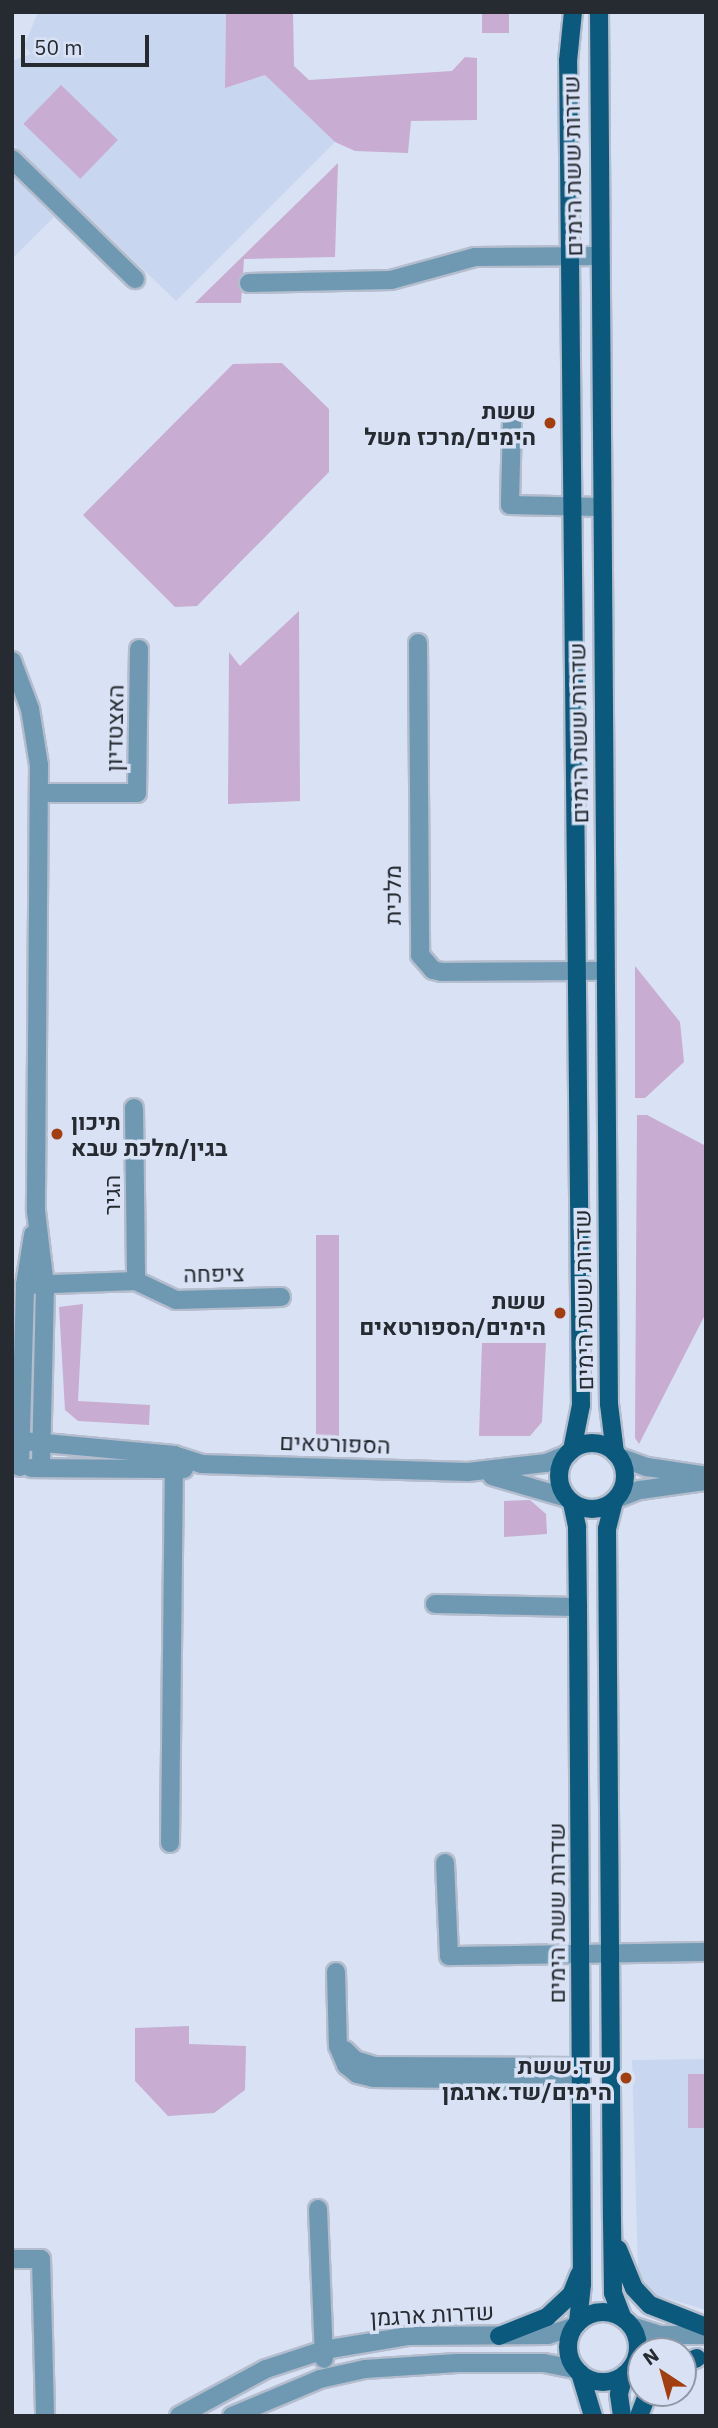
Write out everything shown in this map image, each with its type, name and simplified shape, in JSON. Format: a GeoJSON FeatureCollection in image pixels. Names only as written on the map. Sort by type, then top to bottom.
{"type":"FeatureCollection","features":[{"type":"Feature","properties":{"kind":"main road","name":"שדרות ששת הימים"},"geometry":{"type":"LineString","coordinates":[[570,1452],[581,1405],[568,61],[573,12]]}},
{"type":"Feature","properties":{"kind":"main road","name":"שדרות ששת הימים"},"geometry":{"type":"LineString","coordinates":[[599,12],[598,256],[609,1404],[617,1455]]}},
{"type":"Feature","properties":{"kind":"main road"},"geometry":{"type":"LineString","coordinates":[[615,1500],[593,1509],[570,1500],[559,1478],[570,1452],[597,1444],[617,1455],[625,1475],[607,1529],[612,2220],[613,2293],[635,2337]]}},
{"type":"Feature","properties":{"kind":"main road","name":"שדרות ששת הימים"},"geometry":{"type":"LineString","coordinates":[[570,1500],[577,1527],[578,1607],[582,2269],[577,2324]]}},
{"type":"Feature","properties":{"kind":"main road"},"geometry":{"type":"LineString","coordinates":[[612,2220],[623,2268],[642,2298],[669,2315],[706,2327]]}},
{"type":"Feature","properties":{"kind":"main road"},"geometry":{"type":"LineString","coordinates":[[499,2336],[547,2317],[571,2295],[582,2269]]}},
{"type":"Feature","properties":{"kind":"main road"},"geometry":{"type":"LineString","coordinates":[[593,2416],[568,2348],[577,2324],[596,2313],[627,2321]]}},
{"type":"Feature","properties":{"kind":"main road"},"geometry":{"type":"LineString","coordinates":[[578,2371],[604,2382],[627,2371]]}},
{"type":"Feature","properties":{"kind":"main road"},"geometry":{"type":"LineString","coordinates":[[622,2416],[619,2394],[627,2379]]}},
{"type":"Feature","properties":{"kind":"street"},"geometry":{"type":"LineString","coordinates":[[12,159],[135,279]]}},
{"type":"Feature","properties":{"kind":"street"},"geometry":{"type":"LineString","coordinates":[[249,283],[378,282],[475,257],[598,256]]}},
{"type":"Feature","properties":{"kind":"street"},"geometry":{"type":"LineString","coordinates":[[512,421],[510,505],[600,507]]}},
{"type":"Feature","properties":{"kind":"street","name":"מלכית"},"geometry":{"type":"LineString","coordinates":[[418,643],[420,955],[433,970],[442,972],[605,971]]}},
{"type":"Feature","properties":{"kind":"street","name":"האצטדיון"},"geometry":{"type":"LineString","coordinates":[[39,793],[137,793],[139,649]]}},
{"type":"Feature","properties":{"kind":"street"},"geometry":{"type":"LineString","coordinates":[[12,661],[36,737],[39,793],[36,1211],[45,1287],[41,1468]]}},
{"type":"Feature","properties":{"kind":"street","name":"הגיר"},"geometry":{"type":"LineString","coordinates":[[134,1108],[136,1281]]}},
{"type":"Feature","properties":{"kind":"street"},"geometry":{"type":"LineString","coordinates":[[16,1467],[25,1286],[36,1211]]}},
{"type":"Feature","properties":{"kind":"street","name":"ציפחה"},"geometry":{"type":"LineString","coordinates":[[25,1286],[136,1281],[176,1300],[281,1297]]}},
{"type":"Feature","properties":{"kind":"street","name":"הספורטאים"},"geometry":{"type":"LineString","coordinates":[[17,1441],[174,1464]]}},
{"type":"Feature","properties":{"kind":"street","name":"הספורטאים"},"geometry":{"type":"LineString","coordinates":[[16,1467],[201,1464],[468,1472],[546,1463],[570,1452]]}},
{"type":"Feature","properties":{"kind":"street"},"geometry":{"type":"LineString","coordinates":[[617,1455],[646,1467],[706,1476]]}},
{"type":"Feature","properties":{"kind":"street"},"geometry":{"type":"LineString","coordinates":[[170,1843],[174,1464]]}},
{"type":"Feature","properties":{"kind":"street","name":"הספורטאים"},"geometry":{"type":"LineString","coordinates":[[468,1472],[524,1483],[570,1500]]}},
{"type":"Feature","properties":{"kind":"street"},"geometry":{"type":"LineString","coordinates":[[615,1500],[640,1490],[706,1481]]}},
{"type":"Feature","properties":{"kind":"street"},"geometry":{"type":"LineString","coordinates":[[435,1604],[578,1607]]}},
{"type":"Feature","properties":{"kind":"street"},"geometry":{"type":"LineString","coordinates":[[445,1863],[449,1956],[706,1952]]}},
{"type":"Feature","properties":{"kind":"street"},"geometry":{"type":"LineString","coordinates":[[336,1972],[338,2039],[355,2060],[375,2066],[581,2073]]}},
{"type":"Feature","properties":{"kind":"street"},"geometry":{"type":"LineString","coordinates":[[318,2209],[324,2379]]}},
{"type":"Feature","properties":{"kind":"street"},"geometry":{"type":"LineString","coordinates":[[12,2259],[41,2259],[45,2416]]}},
{"type":"Feature","properties":{"kind":"street"},"geometry":{"type":"LineString","coordinates":[[627,2321],[653,2334],[706,2335]]}},
{"type":"Feature","properties":{"kind":"street","name":"שדרות ארגמן"},"geometry":{"type":"LineString","coordinates":[[179,2416],[265,2369],[324,2350],[409,2336],[548,2335],[577,2324]]}},
{"type":"Feature","properties":{"kind":"street"},"geometry":{"type":"LineString","coordinates":[[232,2416],[324,2379],[410,2364],[544,2363],[578,2371]]}},
{"type":"Feature","properties":{"kind":"shaded area"},"geometry":{"type":"Polygon","coordinates":[[[38,12],[226,12],[225,88],[265,75],[335,142],[176,301],[12,143],[12,61],[31,54],[24,46],[38,12]]]}},
{"type":"Feature","properties":{"kind":"shaded area"},"geometry":{"type":"Polygon","coordinates":[[[226,12],[293,12],[294,66],[309,80],[452,71],[465,57],[477,58],[477,120],[411,121],[408,153],[355,151],[335,142],[265,75],[225,88],[226,12]]]}},
{"type":"Feature","properties":{"kind":"shaded area"},"geometry":{"type":"Polygon","coordinates":[[[482,12],[509,12],[509,33],[482,33],[482,12]]]}},
{"type":"Feature","properties":{"kind":"shaded area"},"geometry":{"type":"Polygon","coordinates":[[[61,85],[118,140],[80,179],[23,124],[61,85]]]}},
{"type":"Feature","properties":{"kind":"shaded area"},"geometry":{"type":"Polygon","coordinates":[[[338,163],[335,257],[244,259],[241,303],[195,303],[338,163]]]}},
{"type":"Feature","properties":{"kind":"shaded area"},"geometry":{"type":"Polygon","coordinates":[[[12,176],[54,217],[12,259],[12,176]]]}},
{"type":"Feature","properties":{"kind":"shaded area"},"geometry":{"type":"Polygon","coordinates":[[[282,363],[329,409],[329,472],[197,606],[175,607],[83,515],[233,364],[282,363]]]}},
{"type":"Feature","properties":{"kind":"shaded area"},"geometry":{"type":"Polygon","coordinates":[[[299,611],[300,801],[228,804],[229,652],[240,666],[299,611]]]}},
{"type":"Feature","properties":{"kind":"shaded area"},"geometry":{"type":"Polygon","coordinates":[[[635,966],[680,1022],[684,1062],[645,1098],[635,1098],[635,966]]]}},
{"type":"Feature","properties":{"kind":"shaded area"},"geometry":{"type":"Polygon","coordinates":[[[637,1115],[647,1115],[706,1146],[706,1313],[639,1444],[635,1438],[637,1115]]]}},
{"type":"Feature","properties":{"kind":"shaded area"},"geometry":{"type":"Polygon","coordinates":[[[316,1235],[339,1235],[339,1436],[316,1436],[316,1235]]]}},
{"type":"Feature","properties":{"kind":"shaded area"},"geometry":{"type":"Polygon","coordinates":[[[83,1304],[78,1401],[150,1405],[149,1425],[78,1421],[65,1410],[59,1307],[83,1304]]]}},
{"type":"Feature","properties":{"kind":"shaded area"},"geometry":{"type":"Polygon","coordinates":[[[482,1343],[546,1343],[542,1422],[530,1436],[479,1436],[482,1343]]]}},
{"type":"Feature","properties":{"kind":"shaded area"},"geometry":{"type":"Polygon","coordinates":[[[530,1500],[546,1514],[547,1534],[504,1537],[504,1501],[530,1500]]]}},
{"type":"Feature","properties":{"kind":"shaded area"},"geometry":{"type":"Polygon","coordinates":[[[189,2026],[189,2044],[246,2046],[245,2090],[214,2113],[168,2116],[135,2081],[135,2028],[189,2026]]]}},
{"type":"Feature","properties":{"kind":"shaded area"},"geometry":{"type":"Polygon","coordinates":[[[706,2059],[706,2310],[653,2294],[638,2271],[632,2060],[706,2059]]]}},
{"type":"Feature","properties":{"kind":"shaded area"},"geometry":{"type":"Polygon","coordinates":[[[688,2074],[706,2074],[706,2128],[688,2128],[688,2074]]]}},
{"type":"Feature","properties":{"kind":"place","name":"ששת הימים/מרכז משל"},"geometry":{"type":"Point","coordinates":[550,423]}},
{"type":"Feature","properties":{"kind":"place","name":"תיכון בגין/מלכת שבא"},"geometry":{"type":"Point","coordinates":[57,1134]}},
{"type":"Feature","properties":{"kind":"place","name":"ששת הימים/הספורטאים"},"geometry":{"type":"Point","coordinates":[560,1313]}},
{"type":"Feature","properties":{"kind":"place","name":"שד.ששת הימים/שד.ארגמן"},"geometry":{"type":"Point","coordinates":[626,2078]}}]}
